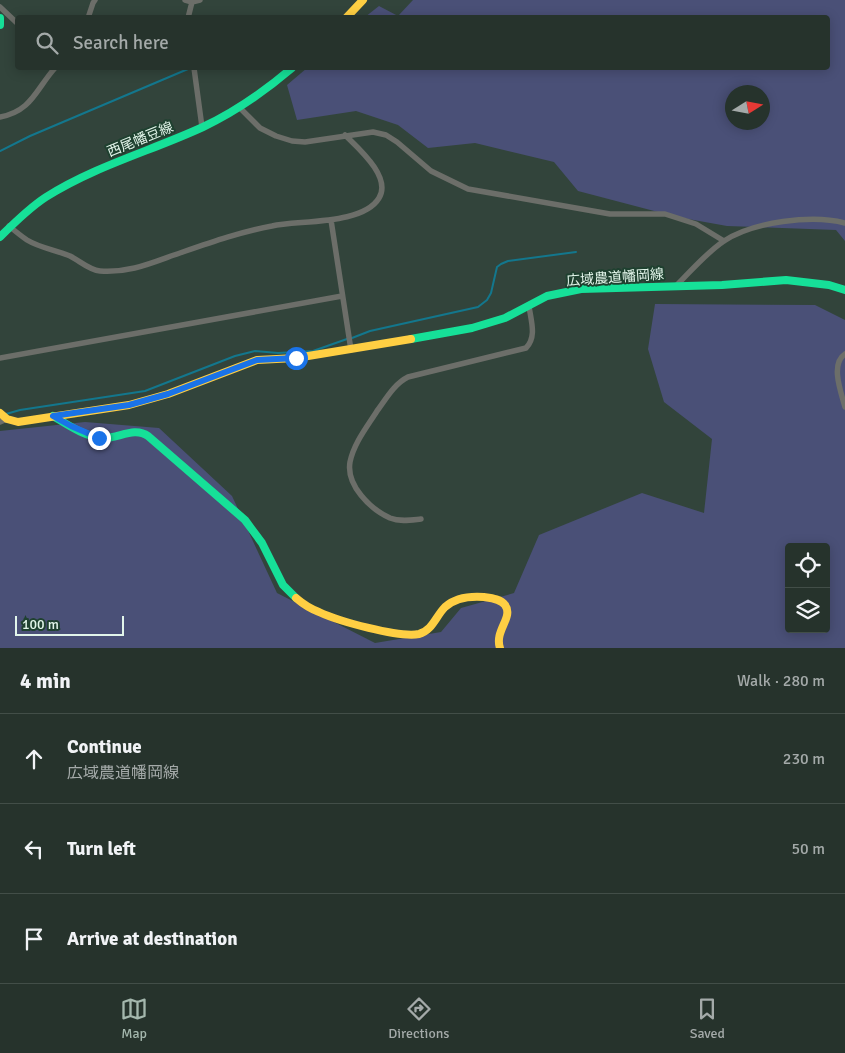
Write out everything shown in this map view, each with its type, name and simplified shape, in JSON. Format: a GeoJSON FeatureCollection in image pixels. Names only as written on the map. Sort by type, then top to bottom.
{"type":"FeatureCollection","features":[{"type":"Feature","properties":{"kind":"street"},"geometry":{"type":"LineString","coordinates":[[89,15],[95,0]]}},
{"type":"Feature","properties":{"kind":"street"},"geometry":{"type":"LineString","coordinates":[[185,0],[192,2],[200,0]]}},
{"type":"Feature","properties":{"kind":"street"},"geometry":{"type":"LineString","coordinates":[[349,15],[364,0]]}},
{"type":"Feature","properties":{"kind":"street"},"geometry":{"type":"LineString","coordinates":[[189,15],[192,2]]}},
{"type":"Feature","properties":{"kind":"street"},"geometry":{"type":"LineString","coordinates":[[0,7],[15,21]]}},
{"type":"Feature","properties":{"kind":"street"},"geometry":{"type":"LineString","coordinates":[[0,18],[0,24]]}},
{"type":"Feature","properties":{"kind":"street"},"geometry":{"type":"LineString","coordinates":[[0,117],[17,113],[29,103],[52,70]]}},
{"type":"Feature","properties":{"kind":"street"},"geometry":{"type":"LineString","coordinates":[[194,70],[202,127]]}},
{"type":"Feature","properties":{"kind":"street","name":"西尾幡豆線"},"geometry":{"type":"LineString","coordinates":[[0,237],[9,226],[42,199],[82,177],[128,156],[202,127],[240,108],[290,70]]}},
{"type":"Feature","properties":{"kind":"street"},"geometry":{"type":"LineString","coordinates":[[240,108],[260,128],[292,141],[305,142],[373,132],[386,135],[431,171],[468,189],[610,214],[670,215],[696,224],[724,241]]}},
{"type":"Feature","properties":{"kind":"street"},"geometry":{"type":"LineString","coordinates":[[9,226],[28,241],[70,256],[98,271],[143,267],[253,229],[350,216],[366,210],[380,197],[381,186],[378,173],[369,159],[345,135]]}},
{"type":"Feature","properties":{"kind":"street"},"geometry":{"type":"LineString","coordinates":[[676,286],[698,263],[724,241],[755,227],[821,219],[845,222]]}},
{"type":"Feature","properties":{"kind":"street"},"geometry":{"type":"LineString","coordinates":[[3,418],[18,422],[129,405],[160,396],[257,360],[296,358],[350,347],[331,220]]}},
{"type":"Feature","properties":{"kind":"street","name":"広域農道幡岡線"},"geometry":{"type":"LineString","coordinates":[[350,347],[472,328],[505,318],[547,296],[581,289],[786,280],[829,285],[845,290]]}},
{"type":"Feature","properties":{"kind":"street"},"geometry":{"type":"LineString","coordinates":[[0,358],[342,296]]}},
{"type":"Feature","properties":{"kind":"street"},"geometry":{"type":"LineString","coordinates":[[421,519],[403,521],[391,518],[374,508],[361,494],[350,474],[350,462],[356,445],[389,394],[402,380],[526,348],[531,343],[533,334],[529,306]]}},
{"type":"Feature","properties":{"kind":"street"},"geometry":{"type":"LineString","coordinates":[[845,354],[840,357],[838,362],[838,372],[845,407]]}},
{"type":"Feature","properties":{"kind":"street"},"geometry":{"type":"LineString","coordinates":[[53,416],[99,438],[113,438],[136,431],[147,434],[180,465],[244,518],[266,550],[284,586],[301,601],[320,613],[341,621],[398,633],[417,634],[425,631],[450,602],[470,598],[495,598],[504,602],[508,609],[508,616],[497,638],[500,648]]}},
{"type":"Feature","properties":{"kind":"shaded area"},"geometry":{"type":"Polygon","coordinates":[[[413,0],[845,0],[845,241],[836,230],[727,226],[677,217],[578,191],[554,162],[475,143],[428,148],[398,125],[356,111],[297,120],[287,85],[305,70],[830,70],[830,15],[399,15],[413,0]]]}},
{"type":"Feature","properties":{"kind":"shaded area"},"geometry":{"type":"Polygon","coordinates":[[[379,6],[396,15],[368,15],[379,6]]]}},
{"type":"Feature","properties":{"kind":"shaded area"},"geometry":{"type":"Polygon","coordinates":[[[655,304],[815,305],[845,320],[845,648],[0,648],[0,431],[85,422],[159,428],[232,496],[277,593],[375,643],[441,632],[461,608],[514,593],[539,535],[642,493],[704,513],[712,439],[664,402],[648,349],[655,304]]]}},
{"type":"Feature","properties":{"kind":"waterway"},"geometry":{"type":"LineString","coordinates":[[0,151],[30,136],[186,70]]}},
{"type":"Feature","properties":{"kind":"waterway"},"geometry":{"type":"LineString","coordinates":[[352,338],[370,331],[478,307],[487,300],[491,293],[497,267],[501,264],[508,261],[576,252]]}},
{"type":"Feature","properties":{"kind":"waterway"},"geometry":{"type":"LineString","coordinates":[[6,414],[20,410],[145,391],[235,356],[255,351],[278,353],[313,351],[347,339]]}},
{"type":"Feature","properties":{"kind":"traffic: fast"},"geometry":{"type":"LineString","coordinates":[[0,18],[0,25]]}},
{"type":"Feature","properties":{"kind":"traffic: fast"},"geometry":{"type":"LineString","coordinates":[[0,237],[34,206],[65,186],[84,176],[183,136],[227,115],[290,70]]}},
{"type":"Feature","properties":{"kind":"traffic: fast"},"geometry":{"type":"LineString","coordinates":[[411,339],[472,328],[505,318],[547,296],[581,289],[722,285],[786,280],[829,285],[845,290]]}},
{"type":"Feature","properties":{"kind":"traffic: fast"},"geometry":{"type":"LineString","coordinates":[[53,416],[77,430],[96,437],[109,438],[137,432],[148,436],[245,520],[262,543],[283,585],[296,598]]}},
{"type":"Feature","properties":{"kind":"traffic: slow"},"geometry":{"type":"LineString","coordinates":[[349,15],[363,0]]}},
{"type":"Feature","properties":{"kind":"traffic: slow"},"geometry":{"type":"LineString","coordinates":[[0,413],[7,419],[18,422],[129,405],[168,394],[257,360],[296,358],[411,339]]}},
{"type":"Feature","properties":{"kind":"traffic: slow"},"geometry":{"type":"LineString","coordinates":[[296,598],[313,609],[340,620],[369,628],[410,635],[419,634],[427,630],[445,607],[453,602],[463,598],[493,598],[503,603],[507,610],[500,636],[500,648]]}},
{"type":"Feature","properties":{"kind":"route"},"geometry":{"type":"LineString","coordinates":[[99,438],[53,416],[129,405],[168,394],[257,360],[296,358]]}}]}
